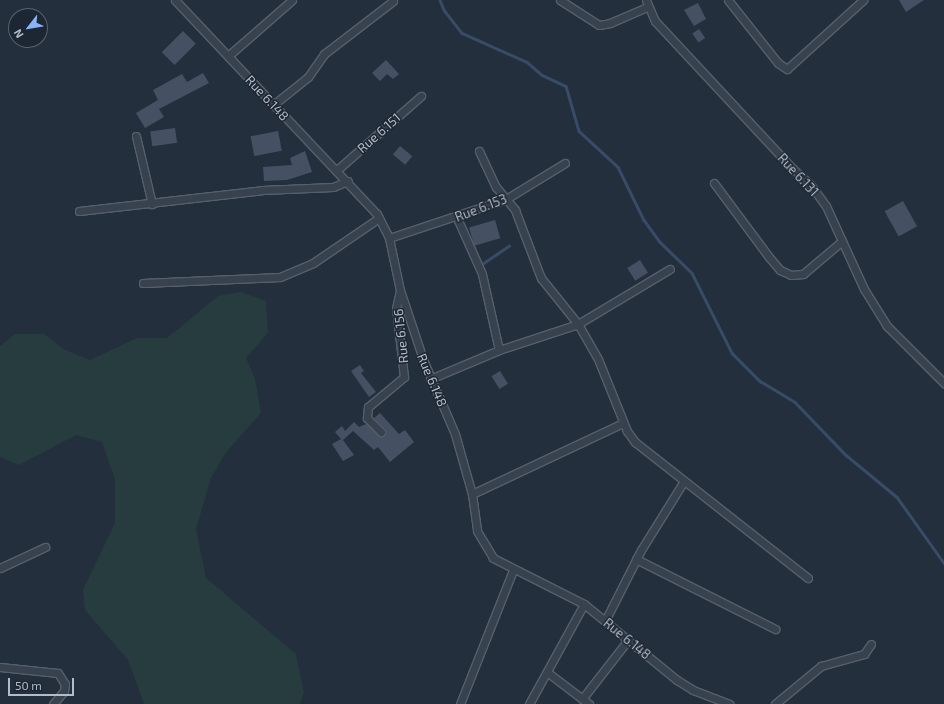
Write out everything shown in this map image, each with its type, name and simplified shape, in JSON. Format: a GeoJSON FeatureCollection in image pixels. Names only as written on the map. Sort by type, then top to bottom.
{"type":"FeatureCollection","features":[{"type":"Feature","properties":{"kind":"street","name":"Rue 6.148"},"geometry":{"type":"LineString","coordinates":[[175,0],[370,204],[379,218],[389,238],[400,290],[430,379],[455,434],[472,494],[474,523],[486,549],[493,558],[513,570],[584,604],[693,690],[728,704]]}},
{"type":"Feature","properties":{"kind":"street"},"geometry":{"type":"LineString","coordinates":[[228,56],[292,0]]}},
{"type":"Feature","properties":{"kind":"street"},"geometry":{"type":"LineString","coordinates":[[560,0],[599,25],[610,24],[646,3]]}},
{"type":"Feature","properties":{"kind":"street"},"geometry":{"type":"LineString","coordinates":[[728,0],[778,63],[787,69],[863,0]]}},
{"type":"Feature","properties":{"kind":"street"},"geometry":{"type":"LineString","coordinates":[[273,104],[308,77],[324,54],[393,1]]}},
{"type":"Feature","properties":{"kind":"street","name":"Rue 6.131"},"geometry":{"type":"LineString","coordinates":[[646,3],[655,21],[791,167],[810,184],[826,206],[864,289],[887,326],[944,383]]}},
{"type":"Feature","properties":{"kind":"street","name":"Rue 6.151"},"geometry":{"type":"LineString","coordinates":[[337,170],[421,96]]}},
{"type":"Feature","properties":{"kind":"street"},"geometry":{"type":"LineString","coordinates":[[136,136],[152,204]]}},
{"type":"Feature","properties":{"kind":"street"},"geometry":{"type":"LineString","coordinates":[[479,150],[496,187],[506,199],[518,218],[541,278],[578,324],[598,359],[623,423],[635,442],[808,578]]}},
{"type":"Feature","properties":{"kind":"street","name":"Rue 6.153"},"geometry":{"type":"LineString","coordinates":[[389,238],[457,218],[506,199],[565,162]]}},
{"type":"Feature","properties":{"kind":"street"},"geometry":{"type":"LineString","coordinates":[[79,212],[262,190],[333,187],[348,181]]}},
{"type":"Feature","properties":{"kind":"street"},"geometry":{"type":"LineString","coordinates":[[714,183],[769,257],[780,270],[791,275],[803,274],[842,241]]}},
{"type":"Feature","properties":{"kind":"street"},"geometry":{"type":"LineString","coordinates":[[143,284],[280,277],[313,262],[379,218]]}},
{"type":"Feature","properties":{"kind":"street"},"geometry":{"type":"LineString","coordinates":[[457,218],[482,274],[499,350]]}},
{"type":"Feature","properties":{"kind":"street"},"geometry":{"type":"LineString","coordinates":[[430,379],[499,350],[578,324],[670,269]]}},
{"type":"Feature","properties":{"kind":"street","name":"Rue 6.156"},"geometry":{"type":"LineString","coordinates":[[380,432],[367,418],[368,407],[404,376],[396,308],[400,290]]}},
{"type":"Feature","properties":{"kind":"street"},"geometry":{"type":"LineString","coordinates":[[472,494],[623,423]]}},
{"type":"Feature","properties":{"kind":"street"},"geometry":{"type":"LineString","coordinates":[[605,621],[636,559],[684,481]]}},
{"type":"Feature","properties":{"kind":"street"},"geometry":{"type":"LineString","coordinates":[[0,568],[45,547]]}},
{"type":"Feature","properties":{"kind":"street"},"geometry":{"type":"LineString","coordinates":[[636,559],[775,629]]}},
{"type":"Feature","properties":{"kind":"street"},"geometry":{"type":"LineString","coordinates":[[460,704],[462,694],[513,570]]}},
{"type":"Feature","properties":{"kind":"street"},"geometry":{"type":"LineString","coordinates":[[529,704],[584,604]]}},
{"type":"Feature","properties":{"kind":"street"},"geometry":{"type":"LineString","coordinates":[[547,672],[586,702],[628,640]]}},
{"type":"Feature","properties":{"kind":"street"},"geometry":{"type":"LineString","coordinates":[[775,704],[821,666],[864,654],[871,644]]}},
{"type":"Feature","properties":{"kind":"street"},"geometry":{"type":"LineString","coordinates":[[0,667],[58,673],[65,684],[64,691],[53,704]]}},
{"type":"Feature","properties":{"kind":"street"},"geometry":{"type":"LineString","coordinates":[[462,694],[467,704]]}},
{"type":"Feature","properties":{"kind":"green space"},"geometry":{"type":"Polygon","coordinates":[[[241,292],[266,301],[268,333],[246,358],[255,379],[261,413],[226,452],[211,478],[196,529],[206,578],[296,654],[304,693],[300,704],[144,704],[128,660],[85,610],[83,590],[115,523],[115,479],[102,442],[76,435],[19,465],[0,457],[0,346],[15,334],[44,334],[65,350],[90,360],[137,338],[167,338],[218,296],[241,292]]]}},
{"type":"Feature","properties":{"kind":"building"},"geometry":{"type":"Polygon","coordinates":[[[899,0],[924,0],[906,12],[899,0]]]}},
{"type":"Feature","properties":{"kind":"building"},"geometry":{"type":"Polygon","coordinates":[[[698,3],[706,19],[694,26],[684,10],[698,3]]]}},
{"type":"Feature","properties":{"kind":"building"},"geometry":{"type":"Polygon","coordinates":[[[699,29],[705,38],[699,43],[692,33],[699,29]]]}},
{"type":"Feature","properties":{"kind":"building"},"geometry":{"type":"Polygon","coordinates":[[[183,31],[196,44],[175,65],[162,52],[183,31]]]}},
{"type":"Feature","properties":{"kind":"building"},"geometry":{"type":"Polygon","coordinates":[[[386,60],[399,74],[393,79],[387,74],[380,81],[372,73],[386,60]]]}},
{"type":"Feature","properties":{"kind":"building"},"geometry":{"type":"Polygon","coordinates":[[[203,73],[209,83],[159,109],[164,117],[145,128],[136,113],[158,100],[153,90],[182,74],[187,82],[203,73]]]}},
{"type":"Feature","properties":{"kind":"building"},"geometry":{"type":"Polygon","coordinates":[[[175,128],[177,143],[152,146],[150,131],[175,128]]]}},
{"type":"Feature","properties":{"kind":"building"},"geometry":{"type":"Polygon","coordinates":[[[278,131],[282,151],[254,156],[251,136],[278,131]]]}},
{"type":"Feature","properties":{"kind":"building"},"geometry":{"type":"Polygon","coordinates":[[[400,146],[412,156],[405,165],[393,154],[400,146]]]}},
{"type":"Feature","properties":{"kind":"building"},"geometry":{"type":"Polygon","coordinates":[[[305,151],[312,172],[287,180],[264,181],[263,167],[292,165],[290,158],[305,151]]]}},
{"type":"Feature","properties":{"kind":"building"},"geometry":{"type":"Polygon","coordinates":[[[903,201],[917,226],[899,237],[885,211],[903,201]]]}},
{"type":"Feature","properties":{"kind":"building"},"geometry":{"type":"Polygon","coordinates":[[[495,220],[500,238],[474,246],[469,227],[495,220]]]}},
{"type":"Feature","properties":{"kind":"building"},"geometry":{"type":"Polygon","coordinates":[[[640,260],[648,273],[635,281],[627,268],[640,260]]]}},
{"type":"Feature","properties":{"kind":"building"},"geometry":{"type":"Polygon","coordinates":[[[360,365],[364,371],[361,373],[376,392],[369,397],[351,371],[360,365]]]}},
{"type":"Feature","properties":{"kind":"building"},"geometry":{"type":"Polygon","coordinates":[[[500,371],[508,384],[499,389],[492,376],[500,371]]]}},
{"type":"Feature","properties":{"kind":"building"},"geometry":{"type":"Polygon","coordinates":[[[380,413],[399,434],[405,430],[414,442],[390,462],[378,447],[374,450],[353,431],[343,440],[354,455],[343,461],[332,444],[341,439],[335,432],[342,426],[345,431],[354,422],[359,427],[366,424],[383,437],[386,430],[374,418],[380,413]]]}},
{"type":"Feature","properties":{"kind":"waterway"},"geometry":{"type":"LineString","coordinates":[[440,0],[444,10],[462,33],[527,62],[542,75],[566,86],[579,131],[618,167],[644,220],[659,241],[692,273],[732,353],[760,381],[795,402],[846,455],[897,497],[944,563]]}},
{"type":"Feature","properties":{"kind":"waterway"},"geometry":{"type":"LineString","coordinates":[[479,266],[509,246]]}}]}
